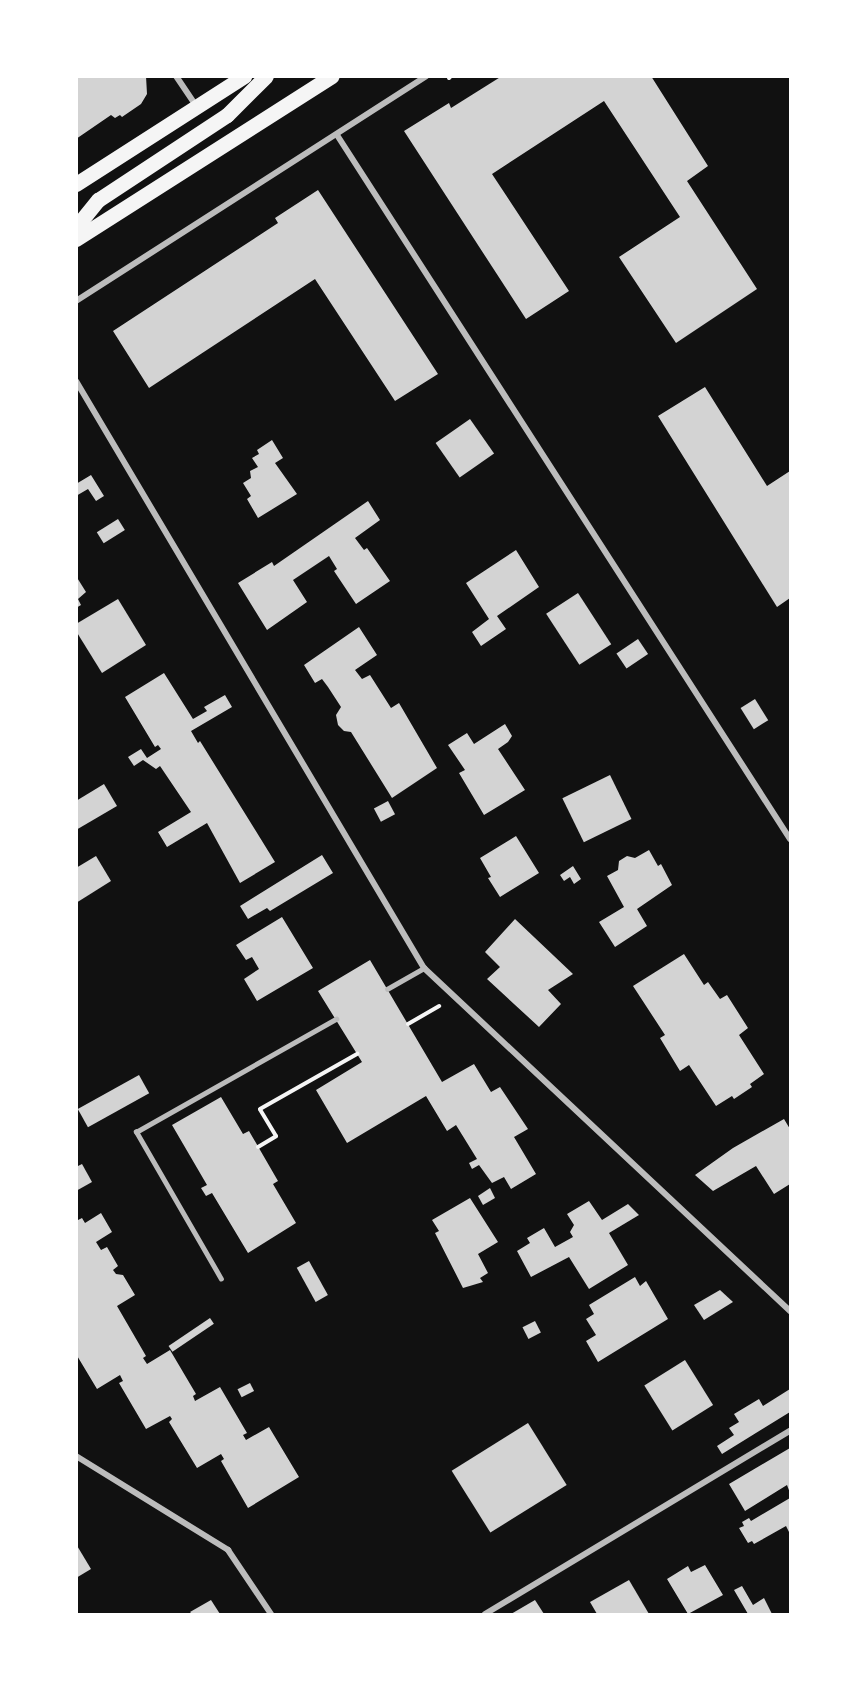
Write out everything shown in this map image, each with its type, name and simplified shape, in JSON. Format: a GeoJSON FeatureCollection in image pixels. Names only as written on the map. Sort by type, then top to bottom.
{"type":"FeatureCollection","features":[{"type":"Feature","properties":{"kind":"main road"},"geometry":{"type":"LineString","coordinates":[[76,184],[244,76]]}},
{"type":"Feature","properties":{"kind":"main road"},"geometry":{"type":"LineString","coordinates":[[76,227],[98,200],[227,116],[266,76]]}},
{"type":"Feature","properties":{"kind":"main road"},"geometry":{"type":"LineString","coordinates":[[76,239],[332,76]]}},
{"type":"Feature","properties":{"kind":"street"},"geometry":{"type":"LineString","coordinates":[[176,76],[196,106]]}},
{"type":"Feature","properties":{"kind":"street"},"geometry":{"type":"LineString","coordinates":[[76,301],[426,76]]}},
{"type":"Feature","properties":{"kind":"street"},"geometry":{"type":"LineString","coordinates":[[337,135],[790,839]]}},
{"type":"Feature","properties":{"kind":"street"},"geometry":{"type":"LineString","coordinates":[[76,381],[424,968],[790,1311]]}},
{"type":"Feature","properties":{"kind":"street"},"geometry":{"type":"LineString","coordinates":[[485,1614],[790,1431]]}},
{"type":"Feature","properties":{"kind":"street"},"geometry":{"type":"LineString","coordinates":[[76,1456],[228,1550],[271,1614]]}},
{"type":"Feature","properties":{"kind":"lane"},"geometry":{"type":"LineString","coordinates":[[387,989],[424,968]]}},
{"type":"Feature","properties":{"kind":"lane"},"geometry":{"type":"LineString","coordinates":[[221,1279],[136,1132],[336,1019]]}},
{"type":"Feature","properties":{"kind":"path"},"geometry":{"type":"LineString","coordinates":[[408,1024],[454,998]]}},
{"type":"Feature","properties":{"kind":"path"},"geometry":{"type":"LineString","coordinates":[[258,1147],[276,1136],[260,1109],[357,1054]]}},
{"type":"Feature","properties":{"kind":"building"},"geometry":{"type":"Polygon","coordinates":[[[76,76],[146,76],[147,94],[141,104],[122,117],[120,115],[115,118],[111,115],[76,139],[76,76]]]}},
{"type":"Feature","properties":{"kind":"building"},"geometry":{"type":"Polygon","coordinates":[[[502,76],[651,76],[708,166],[687,181],[757,289],[676,343],[619,257],[680,217],[604,101],[492,174],[569,291],[526,319],[404,131],[449,103],[451,108],[502,76]]]}},
{"type":"Feature","properties":{"kind":"building"},"geometry":{"type":"Polygon","coordinates":[[[318,190],[438,374],[395,401],[315,279],[149,388],[113,331],[278,223],[275,218],[318,190]]]}},
{"type":"Feature","properties":{"kind":"building"},"geometry":{"type":"Polygon","coordinates":[[[705,387],[767,486],[790,471],[790,598],[777,607],[658,416],[705,387]]]}},
{"type":"Feature","properties":{"kind":"building"},"geometry":{"type":"Polygon","coordinates":[[[470,419],[494,453],[460,477],[436,443],[470,419]]]}},
{"type":"Feature","properties":{"kind":"building"},"geometry":{"type":"Polygon","coordinates":[[[272,440],[283,458],[275,463],[297,494],[258,518],[247,499],[251,496],[243,483],[251,478],[250,471],[258,467],[252,458],[259,454],[257,450],[272,440]]]}},
{"type":"Feature","properties":{"kind":"building"},"geometry":{"type":"Polygon","coordinates":[[[91,475],[104,496],[96,501],[88,489],[76,496],[76,484],[91,475]]]}},
{"type":"Feature","properties":{"kind":"building"},"geometry":{"type":"Polygon","coordinates":[[[368,501],[380,520],[355,538],[364,550],[367,548],[390,581],[356,604],[334,571],[337,569],[329,556],[293,580],[307,602],[267,630],[238,583],[272,562],[274,566],[368,501]]]}},
{"type":"Feature","properties":{"kind":"building"},"geometry":{"type":"Polygon","coordinates":[[[118,519],[125,530],[104,543],[97,532],[118,519]]]}},
{"type":"Feature","properties":{"kind":"building"},"geometry":{"type":"Polygon","coordinates":[[[516,550],[539,587],[497,616],[506,629],[481,646],[472,632],[489,619],[466,583],[516,550]]]}},
{"type":"Feature","properties":{"kind":"building"},"geometry":{"type":"Polygon","coordinates":[[[76,576],[86,592],[78,599],[81,605],[76,608],[76,576]]]}},
{"type":"Feature","properties":{"kind":"building"},"geometry":{"type":"Polygon","coordinates":[[[578,593],[611,644],[579,665],[546,614],[578,593]]]}},
{"type":"Feature","properties":{"kind":"building"},"geometry":{"type":"Polygon","coordinates":[[[118,599],[146,645],[102,673],[76,631],[76,624],[118,599]]]}},
{"type":"Feature","properties":{"kind":"building"},"geometry":{"type":"Polygon","coordinates":[[[359,627],[377,655],[355,670],[362,679],[370,675],[391,708],[399,703],[437,768],[392,798],[351,732],[344,731],[338,725],[336,715],[341,707],[328,687],[322,679],[315,683],[304,665],[359,627]]]}},
{"type":"Feature","properties":{"kind":"building"},"geometry":{"type":"Polygon","coordinates":[[[638,639],[648,654],[627,668],[616,654],[638,639]]]}},
{"type":"Feature","properties":{"kind":"building"},"geometry":{"type":"Polygon","coordinates":[[[164,673],[193,719],[207,711],[204,707],[225,695],[232,707],[191,731],[198,743],[200,741],[275,862],[240,883],[207,823],[167,847],[158,832],[191,812],[160,766],[156,769],[143,760],[134,766],[128,757],[141,749],[147,758],[161,749],[158,745],[155,747],[125,697],[164,673]]]}},
{"type":"Feature","properties":{"kind":"building"},"geometry":{"type":"Polygon","coordinates":[[[755,699],[768,720],[754,729],[741,708],[755,699]]]}},
{"type":"Feature","properties":{"kind":"building"},"geometry":{"type":"Polygon","coordinates":[[[505,724],[512,736],[498,749],[525,790],[484,815],[459,773],[465,770],[448,745],[467,733],[474,744],[505,724]]]}},
{"type":"Feature","properties":{"kind":"building"},"geometry":{"type":"Polygon","coordinates":[[[610,775],[631,819],[584,842],[562,798],[610,775]]]}},
{"type":"Feature","properties":{"kind":"building"},"geometry":{"type":"Polygon","coordinates":[[[104,784],[117,806],[76,830],[76,801],[104,784]]]}},
{"type":"Feature","properties":{"kind":"building"},"geometry":{"type":"Polygon","coordinates":[[[388,801],[395,814],[381,822],[374,809],[388,801]]]}},
{"type":"Feature","properties":{"kind":"building"},"geometry":{"type":"Polygon","coordinates":[[[516,836],[539,873],[500,897],[488,878],[491,877],[480,858],[516,836]]]}},
{"type":"Feature","properties":{"kind":"building"},"geometry":{"type":"Polygon","coordinates":[[[649,850],[658,866],[661,864],[672,885],[637,909],[647,926],[615,947],[599,922],[624,907],[607,876],[618,870],[619,861],[627,856],[635,858],[649,850]]]}},
{"type":"Feature","properties":{"kind":"building"},"geometry":{"type":"Polygon","coordinates":[[[322,855],[333,873],[270,911],[267,908],[248,919],[240,906],[322,855]]]}},
{"type":"Feature","properties":{"kind":"building"},"geometry":{"type":"Polygon","coordinates":[[[96,856],[111,881],[76,903],[76,868],[96,856]]]}},
{"type":"Feature","properties":{"kind":"building"},"geometry":{"type":"Polygon","coordinates":[[[573,866],[581,879],[574,884],[570,877],[564,881],[560,875],[573,866]]]}},
{"type":"Feature","properties":{"kind":"building"},"geometry":{"type":"Polygon","coordinates":[[[282,917],[313,968],[257,1001],[244,979],[259,969],[252,957],[246,960],[236,945],[282,917]]]}},
{"type":"Feature","properties":{"kind":"building"},"geometry":{"type":"Polygon","coordinates":[[[515,919],[573,974],[548,990],[561,1004],[539,1027],[487,979],[500,967],[485,952],[515,919]]]}},
{"type":"Feature","properties":{"kind":"building"},"geometry":{"type":"Polygon","coordinates":[[[684,954],[704,985],[708,982],[720,999],[727,995],[748,1028],[739,1035],[764,1074],[750,1084],[752,1087],[734,1099],[732,1096],[716,1106],[689,1065],[680,1071],[660,1038],[665,1035],[633,986],[684,954]]]}},
{"type":"Feature","properties":{"kind":"building"},"geometry":{"type":"Polygon","coordinates":[[[370,960],[442,1082],[474,1064],[491,1092],[500,1087],[528,1129],[514,1137],[536,1174],[511,1189],[504,1177],[492,1183],[479,1165],[472,1169],[469,1163],[477,1159],[456,1125],[447,1131],[426,1096],[347,1143],[316,1090],[362,1062],[318,991],[370,960]]]}},
{"type":"Feature","properties":{"kind":"building"},"geometry":{"type":"Polygon","coordinates":[[[139,1075],[149,1093],[88,1127],[78,1109],[139,1075]]]}},
{"type":"Feature","properties":{"kind":"building"},"geometry":{"type":"Polygon","coordinates":[[[221,1097],[243,1134],[249,1131],[278,1181],[273,1184],[296,1223],[248,1253],[212,1193],[206,1196],[201,1188],[207,1185],[172,1125],[221,1097]]]}},
{"type":"Feature","properties":{"kind":"building"},"geometry":{"type":"Polygon","coordinates":[[[784,1119],[790,1129],[790,1184],[774,1194],[756,1166],[713,1191],[695,1175],[733,1148],[784,1119]]]}},
{"type":"Feature","properties":{"kind":"building"},"geometry":{"type":"Polygon","coordinates":[[[82,1164],[92,1182],[76,1191],[76,1167],[82,1164]]]}},
{"type":"Feature","properties":{"kind":"building"},"geometry":{"type":"Polygon","coordinates":[[[490,1188],[495,1198],[483,1205],[478,1196],[490,1188]]]}},
{"type":"Feature","properties":{"kind":"building"},"geometry":{"type":"Polygon","coordinates":[[[470,1198],[498,1242],[478,1254],[488,1273],[480,1278],[483,1282],[463,1288],[435,1233],[439,1231],[432,1220],[470,1198]]]}},
{"type":"Feature","properties":{"kind":"building"},"geometry":{"type":"Polygon","coordinates":[[[589,1201],[602,1220],[628,1204],[639,1215],[609,1233],[628,1265],[589,1289],[569,1257],[531,1277],[517,1251],[530,1243],[527,1238],[544,1228],[555,1247],[573,1237],[570,1232],[574,1225],[567,1214],[589,1201]]]}},
{"type":"Feature","properties":{"kind":"building"},"geometry":{"type":"Polygon","coordinates":[[[101,1213],[112,1232],[96,1242],[101,1250],[107,1247],[118,1266],[113,1270],[116,1274],[123,1275],[135,1295],[117,1306],[146,1356],[143,1358],[147,1364],[170,1350],[196,1394],[193,1396],[195,1401],[220,1387],[247,1433],[243,1435],[246,1440],[269,1427],[299,1477],[248,1508],[221,1461],[224,1459],[221,1454],[197,1468],[169,1422],[172,1419],[170,1416],[146,1429],[119,1383],[123,1381],[120,1375],[97,1389],[76,1354],[76,1221],[82,1218],[85,1223],[101,1213]]]}},
{"type":"Feature","properties":{"kind":"building"},"geometry":{"type":"Polygon","coordinates":[[[309,1261],[328,1295],[316,1302],[297,1268],[309,1261]]]}},
{"type":"Feature","properties":{"kind":"building"},"geometry":{"type":"Polygon","coordinates":[[[635,1277],[640,1286],[646,1281],[668,1319],[598,1362],[586,1341],[596,1335],[586,1319],[594,1314],[589,1305],[635,1277]]]}},
{"type":"Feature","properties":{"kind":"building"},"geometry":{"type":"Polygon","coordinates":[[[720,1290],[733,1302],[704,1320],[694,1305],[720,1290]]]}},
{"type":"Feature","properties":{"kind":"building"},"geometry":{"type":"Polygon","coordinates":[[[210,1318],[214,1324],[172,1352],[169,1346],[210,1318]]]}},
{"type":"Feature","properties":{"kind":"building"},"geometry":{"type":"Polygon","coordinates":[[[535,1321],[541,1333],[528,1339],[523,1327],[535,1321]]]}},
{"type":"Feature","properties":{"kind":"building"},"geometry":{"type":"Polygon","coordinates":[[[685,1360],[713,1405],[672,1430],[644,1385],[685,1360]]]}},
{"type":"Feature","properties":{"kind":"building"},"geometry":{"type":"Polygon","coordinates":[[[250,1383],[254,1391],[242,1397],[238,1389],[250,1383]]]}},
{"type":"Feature","properties":{"kind":"building"},"geometry":{"type":"Polygon","coordinates":[[[790,1389],[790,1412],[722,1454],[717,1446],[734,1435],[729,1428],[739,1422],[734,1414],[759,1399],[763,1406],[790,1389]]]}},
{"type":"Feature","properties":{"kind":"building"},"geometry":{"type":"Polygon","coordinates":[[[528,1423],[567,1485],[490,1533],[452,1471],[528,1423]]]}},
{"type":"Feature","properties":{"kind":"building"},"geometry":{"type":"Polygon","coordinates":[[[790,1448],[790,1493],[787,1485],[745,1511],[729,1484],[790,1448]]]}},
{"type":"Feature","properties":{"kind":"building"},"geometry":{"type":"Polygon","coordinates":[[[790,1498],[790,1534],[786,1526],[754,1544],[752,1541],[748,1543],[739,1528],[744,1526],[742,1522],[749,1518],[751,1521],[790,1498]]]}},
{"type":"Feature","properties":{"kind":"building"},"geometry":{"type":"Polygon","coordinates":[[[76,1544],[91,1569],[76,1578],[76,1544]]]}},
{"type":"Feature","properties":{"kind":"building"},"geometry":{"type":"Polygon","coordinates":[[[705,1565],[723,1595],[688,1614],[667,1579],[688,1566],[691,1572],[705,1565]]]}},
{"type":"Feature","properties":{"kind":"building"},"geometry":{"type":"Polygon","coordinates":[[[629,1580],[649,1614],[597,1614],[590,1602],[629,1580]]]}},
{"type":"Feature","properties":{"kind":"building"},"geometry":{"type":"Polygon","coordinates":[[[742,1586],[753,1605],[764,1598],[772,1614],[748,1614],[734,1590],[742,1586]]]}},
{"type":"Feature","properties":{"kind":"building"},"geometry":{"type":"Polygon","coordinates":[[[211,1600],[220,1614],[192,1614],[190,1612],[211,1600]]]}},
{"type":"Feature","properties":{"kind":"building"},"geometry":{"type":"Polygon","coordinates":[[[535,1600],[544,1614],[511,1614],[535,1600]]]}}]}
